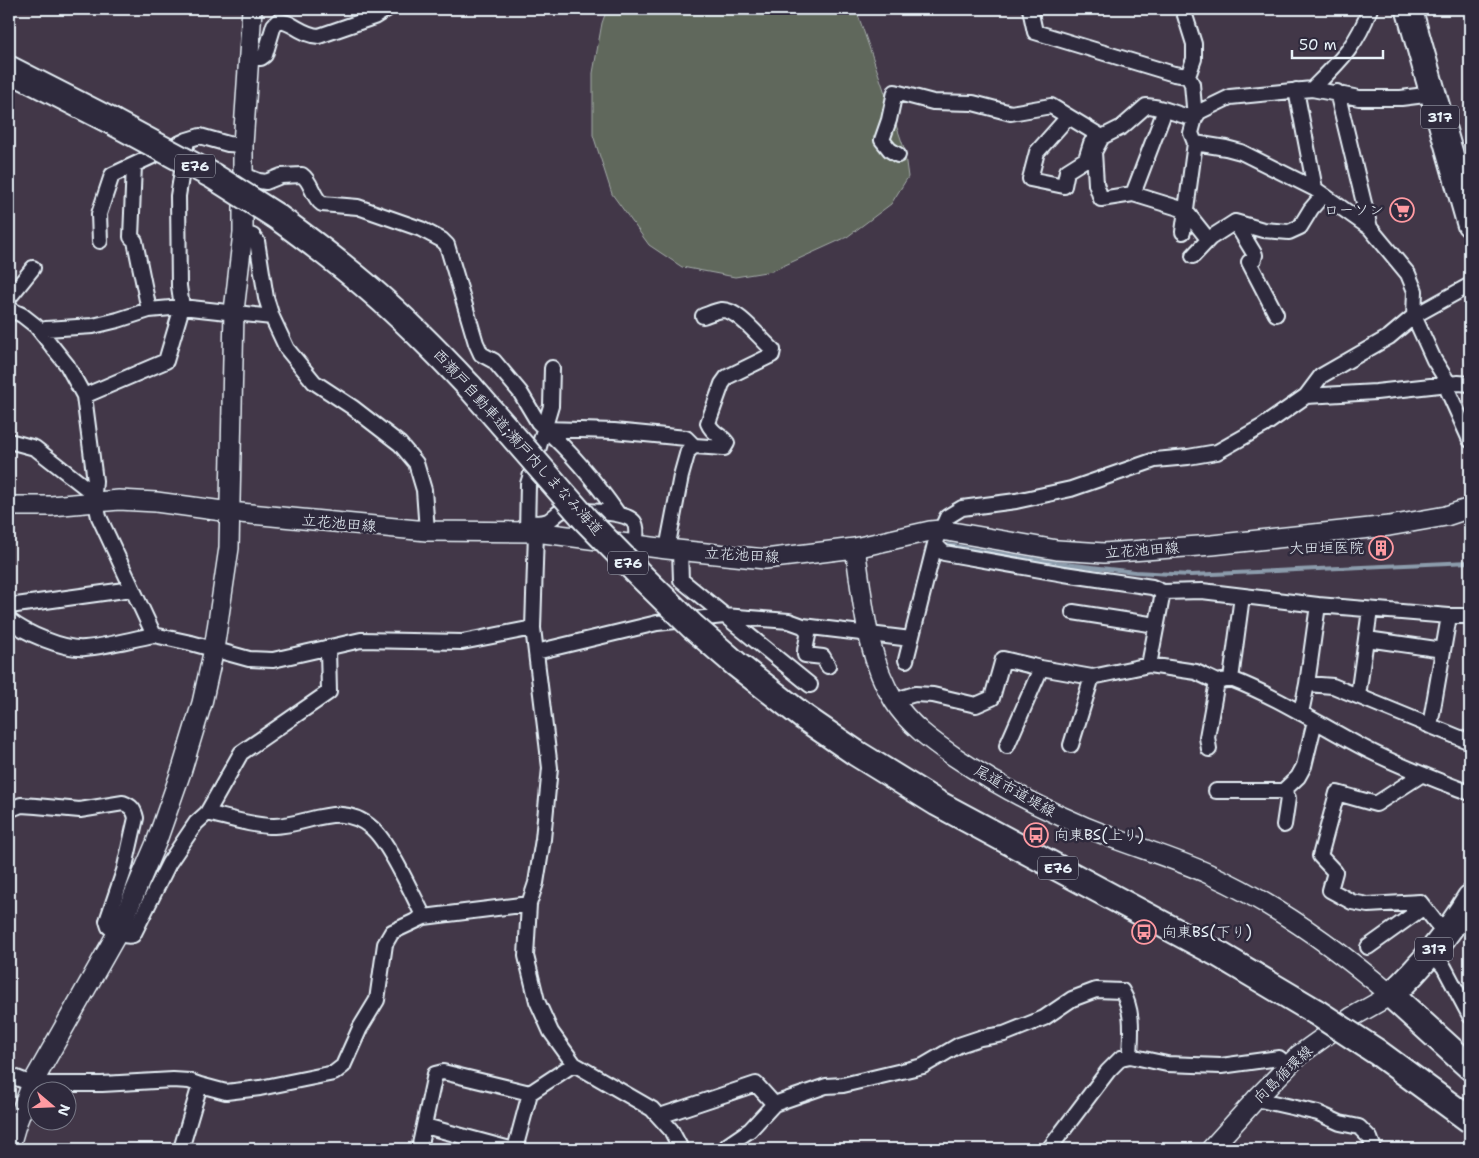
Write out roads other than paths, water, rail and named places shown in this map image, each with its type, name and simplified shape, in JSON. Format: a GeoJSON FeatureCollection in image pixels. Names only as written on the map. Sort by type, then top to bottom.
{"type":"FeatureCollection","features":[{"type":"Feature","properties":{"kind":"highway","name":"317"},"geometry":{"type":"LineString","coordinates":[[1409,9],[1470,224]]}},
{"type":"Feature","properties":{"kind":"highway","name":"西瀬戸自動車道;瀬戸内しまなみ海道"},"geometry":{"type":"LineString","coordinates":[[9,69],[213,176],[276,216],[324,250],[419,334],[470,387],[586,520],[692,626],[736,664],[805,718],[871,763],[937,803],[1220,954],[1316,1012],[1377,1052],[1470,1120]]}},
{"type":"Feature","properties":{"kind":"highway","name":"317"},"geometry":{"type":"LineString","coordinates":[[1391,995],[1420,967],[1470,898]]}},
{"type":"Feature","properties":{"kind":"highway"},"geometry":{"type":"LineString","coordinates":[[1391,995],[1470,1068]]}},
{"type":"Feature","properties":{"kind":"street"},"geometry":{"type":"LineString","coordinates":[[34,1080],[118,932],[156,843],[182,769],[202,703],[214,649],[229,548],[234,312],[243,233],[243,145],[252,9]]}},
{"type":"Feature","properties":{"kind":"street"},"geometry":{"type":"LineString","coordinates":[[249,58],[261,58],[265,55],[274,25],[278,21],[284,21],[297,30],[319,36],[374,17],[387,9]]}},
{"type":"Feature","properties":{"kind":"street"},"geometry":{"type":"LineString","coordinates":[[1030,9],[1035,32],[1174,74],[1188,76]]}},
{"type":"Feature","properties":{"kind":"street"},"geometry":{"type":"LineString","coordinates":[[1183,9],[1194,44],[1194,59],[1188,76],[1192,84],[1195,118]]}},
{"type":"Feature","properties":{"kind":"street"},"geometry":{"type":"LineString","coordinates":[[1312,89],[1344,58],[1357,39],[1370,9]]}},
{"type":"Feature","properties":{"kind":"street"},"geometry":{"type":"LineString","coordinates":[[1183,232],[1195,143],[1191,133],[1195,118],[1199,112],[1230,97],[1296,90],[1312,89],[1337,92],[1359,98],[1380,99],[1433,94]]}},
{"type":"Feature","properties":{"kind":"street"},"geometry":{"type":"LineString","coordinates":[[1193,256],[1208,239],[1235,222],[1263,230],[1289,232],[1300,227],[1319,192],[1296,90]]}},
{"type":"Feature","properties":{"kind":"street"},"geometry":{"type":"LineString","coordinates":[[898,155],[890,150],[882,140],[889,120],[895,92],[933,102],[973,103],[1011,112],[1050,106],[1098,135]]}},
{"type":"Feature","properties":{"kind":"street"},"geometry":{"type":"LineString","coordinates":[[1337,92],[1370,228]]}},
{"type":"Feature","properties":{"kind":"street"},"geometry":{"type":"LineString","coordinates":[[1068,117],[1037,152],[1030,179],[1064,186],[1067,171],[1086,159],[1098,135],[1122,127],[1146,106],[1154,106],[1184,117],[1195,118]]}},
{"type":"Feature","properties":{"kind":"street"},"geometry":{"type":"LineString","coordinates":[[1133,194],[1165,110]]}},
{"type":"Feature","properties":{"kind":"street"},"geometry":{"type":"LineString","coordinates":[[1098,135],[1094,152],[1096,184],[1101,199],[1133,194],[1185,210],[1208,239]]}},
{"type":"Feature","properties":{"kind":"street"},"geometry":{"type":"LineString","coordinates":[[100,241],[99,214],[112,175],[187,140],[200,136],[228,144],[243,145]]}},
{"type":"Feature","properties":{"kind":"street"},"geometry":{"type":"LineString","coordinates":[[84,396],[166,361],[182,307],[179,286],[178,196],[187,140]]}},
{"type":"Feature","properties":{"kind":"street"},"geometry":{"type":"LineString","coordinates":[[1195,143],[1241,152],[1319,192],[1370,228],[1408,274],[1416,291],[1414,316],[1434,360],[1449,384],[1448,391],[1470,440]]}},
{"type":"Feature","properties":{"kind":"street"},"geometry":{"type":"LineString","coordinates":[[134,165],[131,237],[135,241],[149,310]]}},
{"type":"Feature","properties":{"kind":"street"},"geometry":{"type":"LineString","coordinates":[[244,175],[266,182],[281,176],[302,175],[307,179],[318,201],[322,204],[358,207],[421,229],[442,240],[447,245],[481,354],[494,361],[520,392],[538,422],[558,440],[618,514]]}},
{"type":"Feature","properties":{"kind":"street"},"geometry":{"type":"LineString","coordinates":[[1235,222],[1255,255],[1254,259],[1249,262],[1276,314]]}},
{"type":"Feature","properties":{"kind":"street"},"geometry":{"type":"LineString","coordinates":[[243,233],[253,236],[257,242],[266,298],[272,317],[287,349],[314,382],[352,406],[394,438],[416,463],[424,490],[427,531]]}},
{"type":"Feature","properties":{"kind":"street"},"geometry":{"type":"LineString","coordinates":[[9,298],[32,268]]}},
{"type":"Feature","properties":{"kind":"street"},"geometry":{"type":"LineString","coordinates":[[906,660],[938,537],[947,517],[962,508],[1016,501],[1071,489],[1155,460],[1217,452],[1263,426],[1306,396],[1321,376],[1389,337],[1414,316],[1470,285]]}},
{"type":"Feature","properties":{"kind":"street"},"geometry":{"type":"LineString","coordinates":[[43,335],[46,329],[93,326],[149,310],[182,307],[272,317]]}},
{"type":"Feature","properties":{"kind":"street"},"geometry":{"type":"LineString","coordinates":[[9,309],[22,315],[36,326],[67,365],[84,396],[95,481],[94,498],[99,517],[154,635]]}},
{"type":"Feature","properties":{"kind":"street"},"geometry":{"type":"LineString","coordinates":[[545,429],[614,431],[686,438],[694,446],[724,448],[727,443],[724,438],[711,430],[708,423],[722,384],[727,377],[772,354],[773,350],[739,317],[730,311],[723,310],[702,316]]}},
{"type":"Feature","properties":{"kind":"street"},"geometry":{"type":"LineString","coordinates":[[552,368],[551,406],[528,484],[533,628],[550,768],[543,840],[536,883],[529,904],[526,956],[537,1001],[551,1032],[574,1064],[640,1101],[660,1116],[671,1130],[681,1149]]}},
{"type":"Feature","properties":{"kind":"street"},"geometry":{"type":"LineString","coordinates":[[1306,396],[1458,383],[1470,384]]}},
{"type":"Feature","properties":{"kind":"street"},"geometry":{"type":"LineString","coordinates":[[9,441],[35,448],[94,498]]}},
{"type":"Feature","properties":{"kind":"street"},"geometry":{"type":"LineString","coordinates":[[694,446],[688,451],[681,476],[673,550],[681,580],[810,684]]}},
{"type":"Feature","properties":{"kind":"street","name":"立花池田線"},"geometry":{"type":"LineString","coordinates":[[9,506],[51,506],[94,498],[156,502],[230,512],[427,531],[530,529],[673,550],[765,559],[855,548],[930,531],[938,537],[1104,554],[1212,545],[1390,526],[1446,516],[1470,508]]}},
{"type":"Feature","properties":{"kind":"street"},"geometry":{"type":"LineString","coordinates":[[530,529],[549,521],[559,511],[564,510],[618,514],[630,519],[634,523],[636,530],[635,545]]}},
{"type":"Feature","properties":{"kind":"street"},"geometry":{"type":"LineString","coordinates":[[938,537],[944,553],[1152,587],[1163,592],[1202,592],[1318,606],[1470,616]]}},
{"type":"Feature","properties":{"kind":"street","name":"尾道市道堤線"},"geometry":{"type":"LineString","coordinates":[[855,548],[869,634],[880,673],[894,702],[913,724],[940,747],[980,774],[1027,800],[1072,821],[1179,862],[1238,888],[1301,924],[1391,995]]}},
{"type":"Feature","properties":{"kind":"street"},"geometry":{"type":"LineString","coordinates":[[9,606],[132,589]]}},
{"type":"Feature","properties":{"kind":"street"},"geometry":{"type":"LineString","coordinates":[[1149,666],[1163,592]]}},
{"type":"Feature","properties":{"kind":"street"},"geometry":{"type":"LineString","coordinates":[[1209,749],[1207,736],[1224,681],[1242,596]]}},
{"type":"Feature","properties":{"kind":"street"},"geometry":{"type":"LineString","coordinates":[[1301,714],[1318,606]]}},
{"type":"Feature","properties":{"kind":"street"},"geometry":{"type":"LineString","coordinates":[[1358,696],[1370,610]]}},
{"type":"Feature","properties":{"kind":"street"},"geometry":{"type":"LineString","coordinates":[[1073,612],[1156,625]]}},
{"type":"Feature","properties":{"kind":"street"},"geometry":{"type":"LineString","coordinates":[[536,652],[657,623],[724,616],[789,622],[803,626],[911,638]]}},
{"type":"Feature","properties":{"kind":"street"},"geometry":{"type":"LineString","coordinates":[[1430,726],[1450,616]]}},
{"type":"Feature","properties":{"kind":"street"},"geometry":{"type":"LineString","coordinates":[[9,620],[33,634],[60,644],[84,648],[154,635],[249,659],[273,660],[361,640],[462,642],[533,628]]}},
{"type":"Feature","properties":{"kind":"street"},"geometry":{"type":"LineString","coordinates":[[803,626],[808,631],[805,655],[822,658],[828,666]]}},
{"type":"Feature","properties":{"kind":"street"},"geometry":{"type":"LineString","coordinates":[[1367,640],[1443,650]]}},
{"type":"Feature","properties":{"kind":"street"},"geometry":{"type":"LineString","coordinates":[[9,810],[21,806],[80,810],[123,803],[130,805],[136,818],[124,871],[107,921],[108,926],[118,932],[128,937],[132,935],[169,863],[196,823],[207,813],[241,753],[329,692],[328,649]]}},
{"type":"Feature","properties":{"kind":"street"},"geometry":{"type":"LineString","coordinates":[[894,702],[915,694],[933,695],[976,705],[992,698],[1003,659],[1092,677],[1149,666],[1196,672],[1255,688],[1365,749],[1421,775],[1470,793]]}},
{"type":"Feature","properties":{"kind":"street"},"geometry":{"type":"LineString","coordinates":[[1007,746],[1041,668]]}},
{"type":"Feature","properties":{"kind":"street"},"geometry":{"type":"LineString","coordinates":[[1071,745],[1092,677]]}},
{"type":"Feature","properties":{"kind":"street"},"geometry":{"type":"LineString","coordinates":[[1307,684],[1333,686],[1470,742]]}},
{"type":"Feature","properties":{"kind":"street"},"geometry":{"type":"LineString","coordinates":[[1216,791],[1283,791],[1298,777],[1304,766],[1315,721]]}},
{"type":"Feature","properties":{"kind":"street"},"geometry":{"type":"LineString","coordinates":[[1421,775],[1376,804],[1337,793],[1320,856],[1335,872],[1330,890],[1352,902],[1368,905],[1420,902],[1424,907],[1438,944],[1444,967],[1465,995],[1470,1016]]}},
{"type":"Feature","properties":{"kind":"street"},"geometry":{"type":"LineString","coordinates":[[1283,791],[1288,798],[1284,825]]}},
{"type":"Feature","properties":{"kind":"street"},"geometry":{"type":"LineString","coordinates":[[207,813],[263,826],[277,826],[328,814],[354,817],[373,829],[388,849],[424,917]]}},
{"type":"Feature","properties":{"kind":"street"},"geometry":{"type":"LineString","coordinates":[[78,1084],[173,1080],[189,1081],[226,1092],[260,1088],[334,1073],[343,1066],[360,1028],[377,1000],[385,944],[392,932],[424,917],[529,904]]}},
{"type":"Feature","properties":{"kind":"street"},"geometry":{"type":"LineString","coordinates":[[1368,947],[1424,907]]}},
{"type":"Feature","properties":{"kind":"street"},"geometry":{"type":"LineString","coordinates":[[725,1149],[750,1130],[774,1104],[826,1086],[843,1085],[923,1066],[959,1045],[980,1038],[1004,1034],[1044,1018],[1072,999],[1096,990],[1122,991],[1129,1003],[1132,1027],[1130,1056]]}},
{"type":"Feature","properties":{"kind":"street","name":"向島循環線"},"geometry":{"type":"LineString","coordinates":[[1211,1149],[1299,1055],[1352,1016],[1391,995]]}},
{"type":"Feature","properties":{"kind":"street"},"geometry":{"type":"LineString","coordinates":[[1048,1149],[1108,1071],[1121,1058],[1130,1056],[1167,1064],[1221,1066],[1279,1058],[1288,1066]]}},
{"type":"Feature","properties":{"kind":"street"},"geometry":{"type":"LineString","coordinates":[[515,1149],[530,1093],[574,1064]]}},
{"type":"Feature","properties":{"kind":"street"},"geometry":{"type":"LineString","coordinates":[[419,1149],[436,1074],[443,1072],[530,1093]]}},
{"type":"Feature","properties":{"kind":"street"},"geometry":{"type":"LineString","coordinates":[[9,1075],[28,1082]]}},
{"type":"Feature","properties":{"kind":"street"},"geometry":{"type":"LineString","coordinates":[[660,1116],[756,1084],[774,1104]]}},
{"type":"Feature","properties":{"kind":"street"},"geometry":{"type":"LineString","coordinates":[[181,1149],[200,1085]]}},
{"type":"Feature","properties":{"kind":"street"},"geometry":{"type":"LineString","coordinates":[[9,1149],[28,1094]]}},
{"type":"Feature","properties":{"kind":"street"},"geometry":{"type":"LineString","coordinates":[[1256,1099],[1318,1113],[1340,1123],[1359,1127],[1370,1138],[1374,1149]]}},
{"type":"Feature","properties":{"kind":"street"},"geometry":{"type":"LineString","coordinates":[[425,1126],[510,1149]]}},
{"type":"Feature","properties":{"kind":"waterway"},"geometry":{"type":"LineString","coordinates":[[948,545],[1057,563],[1135,572],[1191,575],[1470,562]]}},
{"type":"Feature","properties":{"kind":"place","name":"ローソン"},"geometry":{"type":"Point","coordinates":[1402,210]}},
{"type":"Feature","properties":{"kind":"place","name":"大田垣医院"},"geometry":{"type":"Point","coordinates":[1381,548]}},
{"type":"Feature","properties":{"kind":"place","name":"向東BS(上り)"},"geometry":{"type":"Point","coordinates":[1036,835]}},
{"type":"Feature","properties":{"kind":"place","name":"向東BS(下り)"},"geometry":{"type":"Point","coordinates":[1144,932]}}]}
